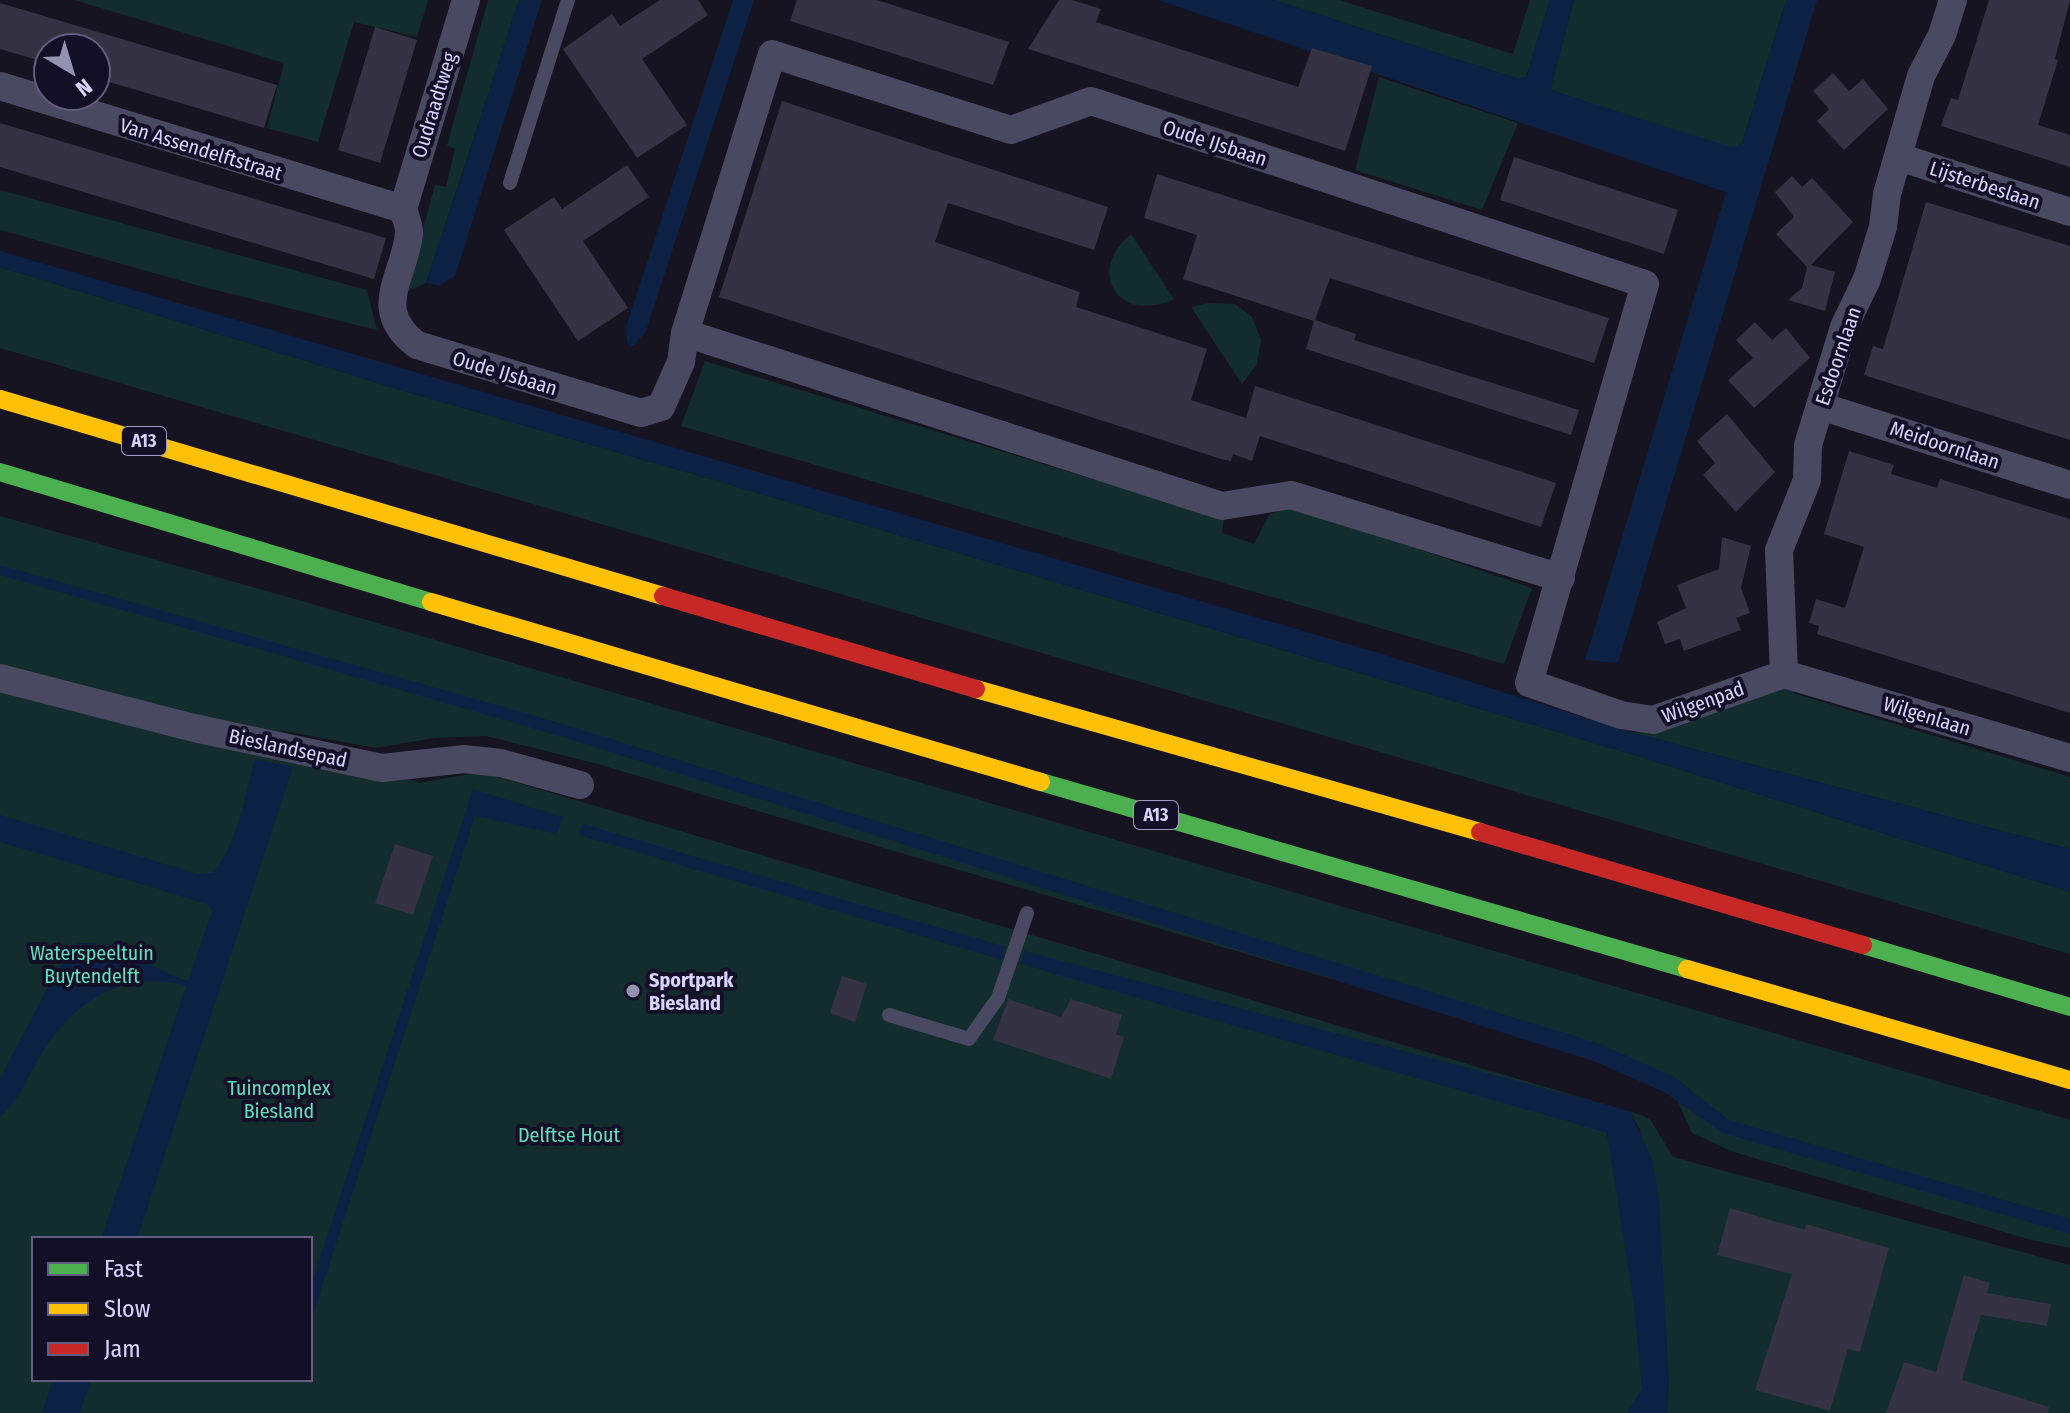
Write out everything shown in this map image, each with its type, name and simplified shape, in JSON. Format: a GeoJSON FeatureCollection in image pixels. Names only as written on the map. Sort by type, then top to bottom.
{"type":"FeatureCollection","features":[{"type":"Feature","properties":{"kind":"highway","name":"A13"},"geometry":{"type":"LineString","coordinates":[[0,399],[980,690],[1666,885],[2070,1007]]}},
{"type":"Feature","properties":{"kind":"highway","name":"A13"},"geometry":{"type":"LineString","coordinates":[[0,472],[747,697],[2070,1080]]}},
{"type":"Feature","properties":{"kind":"street","name":"Oudraadtweg"},"geometry":{"type":"LineString","coordinates":[[403,209],[466,0]]}},
{"type":"Feature","properties":{"kind":"street","name":"Esdoornlaan"},"geometry":{"type":"LineString","coordinates":[[1784,674],[1779,550],[1807,480],[1808,445],[1844,327],[1867,279],[1921,76],[1942,35],[1953,0]]}},
{"type":"Feature","properties":{"kind":"street","name":"Oude IJsbaan"},"geometry":{"type":"LineString","coordinates":[[403,209],[410,231],[392,307],[402,334],[417,345],[641,413],[653,412],[668,397],[681,362],[685,333],[772,54],[1011,130],[1091,101],[1645,284],[1529,683]]}},
{"type":"Feature","properties":{"kind":"street","name":"Van Assendelftstraat"},"geometry":{"type":"LineString","coordinates":[[0,86],[403,209]]}},
{"type":"Feature","properties":{"kind":"street","name":"Lijsterbeslaan"},"geometry":{"type":"LineString","coordinates":[[1899,157],[2070,212]]}},
{"type":"Feature","properties":{"kind":"street"},"geometry":{"type":"LineString","coordinates":[[685,333],[1222,506],[1291,495],[1561,578]]}},
{"type":"Feature","properties":{"kind":"street","name":"Meidoornlaan"},"geometry":{"type":"LineString","coordinates":[[1820,406],[2070,485]]}},
{"type":"Feature","properties":{"kind":"street","name":"Wilgenpad"},"geometry":{"type":"LineString","coordinates":[[1529,683],[1621,715],[1653,720],[1784,674]]}},
{"type":"Feature","properties":{"kind":"street","name":"Wilgenlaan"},"geometry":{"type":"LineString","coordinates":[[1784,674],[2070,758]]}},
{"type":"Feature","properties":{"kind":"street","name":"Bieslandsepad"},"geometry":{"type":"LineString","coordinates":[[0,678],[194,728],[382,768],[464,759],[501,763],[580,785]]}},
{"type":"Feature","properties":{"kind":"lane"},"geometry":{"type":"LineString","coordinates":[[510,183],[568,0]]}},
{"type":"Feature","properties":{"kind":"lane"},"geometry":{"type":"LineString","coordinates":[[889,1015],[969,1039],[998,998],[1027,913]]}},
{"type":"Feature","properties":{"kind":"green space"},"geometry":{"type":"Polygon","coordinates":[[[74,0],[428,0],[417,37],[354,22],[318,142],[267,128],[284,63],[74,0]]]}},
{"type":"Feature","properties":{"kind":"green space"},"geometry":{"type":"Polygon","coordinates":[[[488,0],[519,0],[426,283],[406,292],[435,185],[446,187],[455,149],[447,145],[488,0]]]}},
{"type":"Feature","properties":{"kind":"green space"},"geometry":{"type":"Polygon","coordinates":[[[1274,0],[1339,0],[1513,54],[1530,0],[1550,0],[1526,77],[1518,79],[1274,0]]]}},
{"type":"Feature","properties":{"kind":"green space"},"geometry":{"type":"Polygon","coordinates":[[[1574,0],[1786,0],[1742,143],[1734,148],[1708,142],[1550,90],[1574,0]]]}},
{"type":"Feature","properties":{"kind":"green space"},"geometry":{"type":"Polygon","coordinates":[[[1379,77],[1518,123],[1482,210],[1355,170],[1379,77]]]}},
{"type":"Feature","properties":{"kind":"green space"},"geometry":{"type":"Polygon","coordinates":[[[0,190],[367,290],[377,330],[211,289],[0,230],[0,190]]]}},
{"type":"Feature","properties":{"kind":"green space"},"geometry":{"type":"Polygon","coordinates":[[[1131,234],[1174,299],[1154,305],[1138,305],[1124,300],[1115,290],[1110,278],[1111,264],[1117,249],[1131,234]]]}},
{"type":"Feature","properties":{"kind":"green space"},"geometry":{"type":"Polygon","coordinates":[[[0,267],[407,392],[714,480],[1634,755],[2070,892],[2070,954],[0,348],[0,267]]]}},
{"type":"Feature","properties":{"kind":"green space"},"geometry":{"type":"Polygon","coordinates":[[[1208,303],[1235,304],[1252,317],[1261,340],[1257,364],[1242,384],[1191,307],[1208,303]]]}},
{"type":"Feature","properties":{"kind":"green space"},"geometry":{"type":"Polygon","coordinates":[[[705,361],[1224,519],[1222,533],[1254,544],[1269,515],[1292,506],[1532,588],[1504,664],[681,426],[705,361]]]}},
{"type":"Feature","properties":{"kind":"green space","name":"Delftse Hout"},"geometry":{"type":"Polygon","coordinates":[[[0,516],[302,601],[2070,1120],[2070,1248],[2031,1240],[1734,1152],[1692,1133],[1671,1087],[1567,1048],[601,765],[486,736],[434,738],[376,748],[279,730],[419,783],[481,772],[1603,1104],[1608,1139],[1641,1132],[1630,1111],[1650,1119],[1673,1157],[2070,1265],[2070,1413],[0,1413],[0,516]]]}},
{"type":"Feature","properties":{"kind":"green space"},"geometry":{"type":"Polygon","coordinates":[[[1794,684],[1793,693],[2070,777],[2070,849],[1634,733],[1794,684]]]}},
{"type":"Feature","properties":{"kind":"water"},"geometry":{"type":"Polygon","coordinates":[[[519,0],[542,0],[455,276],[440,286],[426,283],[519,0]]]}},
{"type":"Feature","properties":{"kind":"water"},"geometry":{"type":"Polygon","coordinates":[[[733,0],[754,0],[646,331],[633,346],[627,343],[626,327],[733,0]]]}},
{"type":"Feature","properties":{"kind":"water"},"geometry":{"type":"Polygon","coordinates":[[[1158,0],[1274,0],[1518,79],[1526,77],[1550,0],[1574,0],[1550,90],[1734,148],[1742,143],[1786,0],[1817,0],[1618,663],[1585,660],[1726,192],[1158,0]]]}},
{"type":"Feature","properties":{"kind":"water"},"geometry":{"type":"Polygon","coordinates":[[[0,251],[1382,654],[1634,733],[2070,849],[2070,892],[1634,755],[714,480],[407,392],[0,267],[0,251]]]}},
{"type":"Feature","properties":{"kind":"water"},"geometry":{"type":"Polygon","coordinates":[[[0,565],[546,719],[1600,1044],[1674,1077],[1729,1120],[2070,1219],[2070,1234],[1723,1133],[1664,1092],[1596,1062],[543,731],[0,575],[0,565]]]}},
{"type":"Feature","properties":{"kind":"water"},"geometry":{"type":"Polygon","coordinates":[[[255,759],[293,767],[138,1237],[102,1237],[186,986],[144,982],[107,991],[90,1001],[61,1027],[42,1053],[15,1101],[0,1117],[0,1078],[54,976],[77,943],[107,946],[188,981],[212,911],[207,904],[0,842],[0,815],[199,874],[213,873],[222,861],[244,804],[255,759]]]}},
{"type":"Feature","properties":{"kind":"water"},"geometry":{"type":"Polygon","coordinates":[[[473,789],[563,817],[557,834],[475,816],[312,1318],[312,1283],[473,789]]]}},
{"type":"Feature","properties":{"kind":"water"},"geometry":{"type":"Polygon","coordinates":[[[583,824],[1006,947],[1002,960],[579,835],[583,824]]]}},
{"type":"Feature","properties":{"kind":"water"},"geometry":{"type":"Polygon","coordinates":[[[1024,951],[1630,1111],[1653,1161],[1659,1201],[1669,1382],[1667,1413],[1627,1413],[1642,1389],[1634,1306],[1607,1133],[1020,964],[1024,951]]]}},
{"type":"Feature","properties":{"kind":"water"},"geometry":{"type":"Polygon","coordinates":[[[52,1381],[90,1381],[80,1413],[42,1413],[52,1381]]]}},
{"type":"Feature","properties":{"kind":"building"},"geometry":{"type":"Polygon","coordinates":[[[660,0],[698,0],[708,15],[642,59],[687,125],[637,158],[563,49],[612,14],[620,26],[660,0]]]}},
{"type":"Feature","properties":{"kind":"building"},"geometry":{"type":"Polygon","coordinates":[[[797,0],[877,0],[1009,42],[993,85],[790,21],[797,0]]]}},
{"type":"Feature","properties":{"kind":"building"},"geometry":{"type":"Polygon","coordinates":[[[1059,0],[1072,0],[1101,9],[1096,22],[1298,87],[1312,48],[1372,66],[1345,151],[1028,49],[1059,0]]]}},
{"type":"Feature","properties":{"kind":"building"},"geometry":{"type":"Polygon","coordinates":[[[1989,0],[2070,0],[2055,59],[2058,60],[2038,125],[2070,135],[2070,167],[1941,126],[1951,98],[1958,100],[1989,0]]]}},
{"type":"Feature","properties":{"kind":"building"},"geometry":{"type":"Polygon","coordinates":[[[0,3],[98,32],[32,32],[32,58],[0,49],[0,3]]]}},
{"type":"Feature","properties":{"kind":"building"},"geometry":{"type":"Polygon","coordinates":[[[375,27],[417,40],[380,163],[338,150],[375,27]]]}},
{"type":"Feature","properties":{"kind":"building"},"geometry":{"type":"Polygon","coordinates":[[[112,36],[277,85],[264,128],[112,83],[112,36]]]}},
{"type":"Feature","properties":{"kind":"building"},"geometry":{"type":"Polygon","coordinates":[[[1833,73],[1849,91],[1863,79],[1888,109],[1844,150],[1817,121],[1829,109],[1813,91],[1833,73]]]}},
{"type":"Feature","properties":{"kind":"building"},"geometry":{"type":"Polygon","coordinates":[[[782,101],[1108,207],[1094,250],[948,203],[935,242],[1080,292],[1076,307],[1207,349],[1191,400],[1246,418],[1255,386],[1556,483],[1541,527],[1260,436],[1252,461],[1233,454],[1231,461],[1221,459],[719,297],[782,101]]]}},
{"type":"Feature","properties":{"kind":"building"},"geometry":{"type":"Polygon","coordinates":[[[0,123],[386,238],[374,279],[0,167],[0,123]]]}},
{"type":"Feature","properties":{"kind":"building"},"geometry":{"type":"Polygon","coordinates":[[[1514,157],[1678,210],[1664,254],[1500,200],[1514,157]]]}},
{"type":"Feature","properties":{"kind":"building"},"geometry":{"type":"Polygon","coordinates":[[[627,165],[649,197],[583,241],[628,308],[578,341],[504,230],[554,197],[562,209],[627,165]]]}},
{"type":"Feature","properties":{"kind":"building"},"geometry":{"type":"Polygon","coordinates":[[[1157,174],[1609,318],[1594,363],[1330,278],[1315,320],[1356,334],[1354,340],[1579,410],[1571,435],[1306,349],[1314,321],[1183,279],[1197,235],[1144,218],[1157,174]]]}},
{"type":"Feature","properties":{"kind":"building"},"geometry":{"type":"Polygon","coordinates":[[[1792,176],[1802,187],[1812,178],[1853,222],[1811,265],[1835,272],[1825,311],[1788,300],[1802,288],[1807,267],[1776,234],[1794,217],[1775,192],[1792,176]]]}},
{"type":"Feature","properties":{"kind":"building"},"geometry":{"type":"Polygon","coordinates":[[[1926,202],[2070,246],[2070,440],[1864,375],[1873,346],[1883,349],[1926,202]]]}},
{"type":"Feature","properties":{"kind":"building"},"geometry":{"type":"Polygon","coordinates":[[[1755,322],[1772,340],[1786,328],[1810,358],[1754,408],[1728,380],[1753,358],[1736,340],[1755,322]]]}},
{"type":"Feature","properties":{"kind":"building"},"geometry":{"type":"Polygon","coordinates":[[[1727,414],[1775,472],[1736,512],[1703,475],[1715,463],[1697,441],[1727,414]]]}},
{"type":"Feature","properties":{"kind":"building"},"geometry":{"type":"Polygon","coordinates":[[[1849,451],[1894,465],[1891,474],[1937,488],[1940,479],[2070,519],[2070,713],[1817,634],[1819,626],[1809,623],[1816,599],[1845,608],[1864,547],[1824,534],[1849,451]]]}},
{"type":"Feature","properties":{"kind":"building"},"geometry":{"type":"Polygon","coordinates":[[[1722,537],[1751,546],[1741,588],[1750,613],[1736,618],[1741,630],[1684,651],[1680,639],[1665,644],[1657,622],[1686,608],[1677,585],[1719,569],[1722,537]]]}},
{"type":"Feature","properties":{"kind":"building"},"geometry":{"type":"Polygon","coordinates":[[[395,844],[433,856],[413,915],[375,903],[395,844]]]}},
{"type":"Feature","properties":{"kind":"building"},"geometry":{"type":"Polygon","coordinates":[[[842,976],[867,984],[855,1022],[830,1013],[842,976]]]}},
{"type":"Feature","properties":{"kind":"building"},"geometry":{"type":"Polygon","coordinates":[[[1008,999],[1061,1017],[1071,999],[1122,1015],[1116,1034],[1124,1037],[1111,1079],[993,1040],[1008,999]]]}},
{"type":"Feature","properties":{"kind":"building"},"geometry":{"type":"Polygon","coordinates":[[[1730,1208],[1805,1230],[1806,1224],[1889,1248],[1860,1352],[1848,1349],[1830,1411],[1755,1390],[1792,1274],[1717,1255],[1730,1208]]]}},
{"type":"Feature","properties":{"kind":"building"},"geometry":{"type":"Polygon","coordinates":[[[1964,1275],[1990,1283],[1987,1293],[2051,1304],[2047,1326],[1981,1315],[1962,1380],[2049,1407],[2048,1413],[1886,1413],[1904,1362],[1936,1372],[1964,1275]]]}},
{"type":"Feature","properties":{"kind":"traffic: fast"},"geometry":{"type":"LineString","coordinates":[[0,472],[431,602]]}},
{"type":"Feature","properties":{"kind":"traffic: fast"},"geometry":{"type":"LineString","coordinates":[[1041,782],[1687,969]]}},
{"type":"Feature","properties":{"kind":"traffic: fast"},"geometry":{"type":"LineString","coordinates":[[1863,945],[2070,1007]]}},
{"type":"Feature","properties":{"kind":"traffic: slow"},"geometry":{"type":"LineString","coordinates":[[0,399],[663,596]]}},
{"type":"Feature","properties":{"kind":"traffic: slow"},"geometry":{"type":"LineString","coordinates":[[431,602],[1041,782]]}},
{"type":"Feature","properties":{"kind":"traffic: slow"},"geometry":{"type":"LineString","coordinates":[[976,689],[1480,832]]}},
{"type":"Feature","properties":{"kind":"traffic: slow"},"geometry":{"type":"LineString","coordinates":[[1687,969],[2070,1080]]}},
{"type":"Feature","properties":{"kind":"traffic: jam"},"geometry":{"type":"LineString","coordinates":[[663,596],[976,689]]}},
{"type":"Feature","properties":{"kind":"traffic: jam"},"geometry":{"type":"LineString","coordinates":[[1480,832],[1863,945]]}},
{"type":"Feature","properties":{"kind":"place","name":"Sportpark Biesland"},"geometry":{"type":"Point","coordinates":[633,991]}},
{"type":"Feature","properties":{"kind":"park label","name":"Waterspeeltuin Buytendelft"},"geometry":{"type":"Point","coordinates":[92,964]}},
{"type":"Feature","properties":{"kind":"park label","name":"Tuincomplex Biesland"},"geometry":{"type":"Point","coordinates":[279,1100]}}]}
